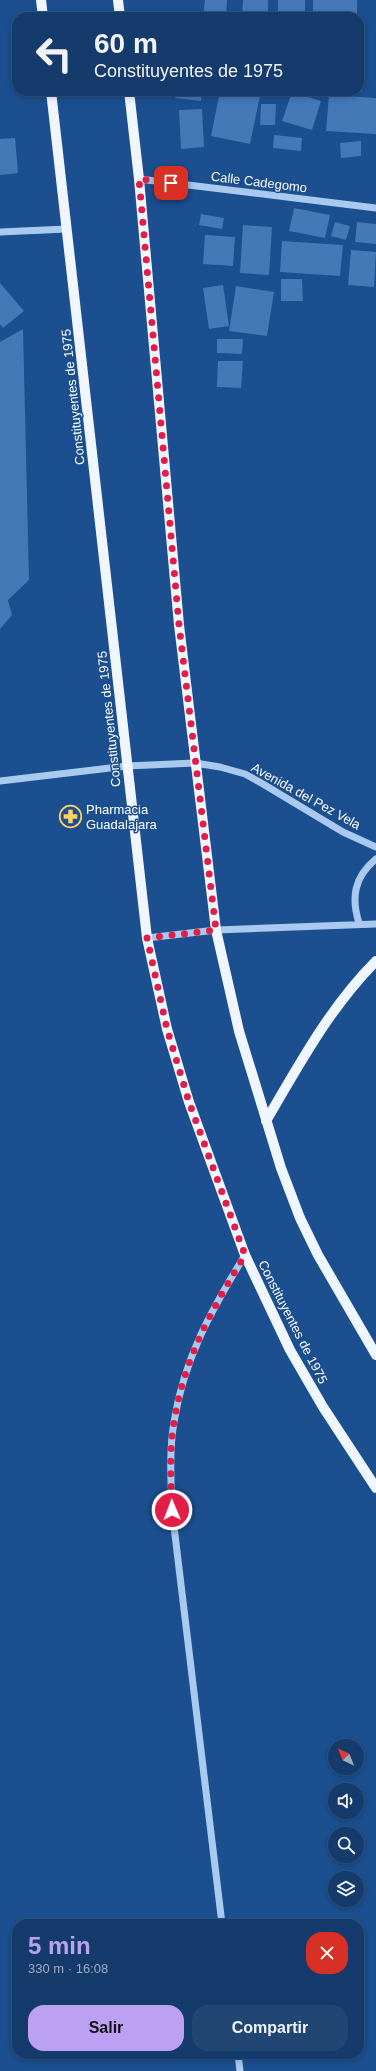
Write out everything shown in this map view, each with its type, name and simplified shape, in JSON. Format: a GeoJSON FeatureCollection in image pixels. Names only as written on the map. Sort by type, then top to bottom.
{"type":"FeatureCollection","features":[{"type":"Feature","properties":{"kind":"main road"},"geometry":{"type":"LineString","coordinates":[[41,0],[42,12]]}},
{"type":"Feature","properties":{"kind":"main road"},"geometry":{"type":"LineString","coordinates":[[118,0],[119,12]]}},
{"type":"Feature","properties":{"kind":"main road","name":"Constituyentes de 1975"},"geometry":{"type":"LineString","coordinates":[[52,96],[147,938],[167,1029],[189,1102],[245,1255],[290,1350],[323,1407],[376,1488]]}},
{"type":"Feature","properties":{"kind":"main road"},"geometry":{"type":"LineString","coordinates":[[130,96],[139,179],[179,625],[216,930],[239,1031],[281,1168],[300,1218],[335,1288],[376,1355]]}},
{"type":"Feature","properties":{"kind":"main road"},"geometry":{"type":"LineString","coordinates":[[266,1121],[313,1041],[346,994],[376,961]]}},
{"type":"Feature","properties":{"kind":"street","name":"Calle Cadegomo"},"geometry":{"type":"LineString","coordinates":[[139,179],[376,208]]}},
{"type":"Feature","properties":{"kind":"street"},"geometry":{"type":"LineString","coordinates":[[0,232],[67,229]]}},
{"type":"Feature","properties":{"kind":"street","name":"Avenida del Pez Vela"},"geometry":{"type":"LineString","coordinates":[[0,781],[127,766],[195,763],[220,767],[245,774],[343,832],[376,847]]}},
{"type":"Feature","properties":{"kind":"street"},"geometry":{"type":"LineString","coordinates":[[359,923],[354,908],[355,893],[361,876],[376,859]]}},
{"type":"Feature","properties":{"kind":"street"},"geometry":{"type":"LineString","coordinates":[[147,938],[216,930],[359,923],[376,924]]}},
{"type":"Feature","properties":{"kind":"street"},"geometry":{"type":"LineString","coordinates":[[221,1919],[172,1510],[171,1469],[174,1424],[179,1395],[193,1350],[213,1308],[245,1255]]}},
{"type":"Feature","properties":{"kind":"street"},"geometry":{"type":"LineString","coordinates":[[239,2059],[240,2071]]}},
{"type":"Feature","properties":{"kind":"building"},"geometry":{"type":"Polygon","coordinates":[[[205,0],[227,0],[226,12],[204,12],[205,0]]]}},
{"type":"Feature","properties":{"kind":"building"},"geometry":{"type":"Polygon","coordinates":[[[243,0],[268,0],[268,12],[242,12],[243,0]]]}},
{"type":"Feature","properties":{"kind":"building"},"geometry":{"type":"Polygon","coordinates":[[[278,0],[305,0],[305,12],[278,12],[278,0]]]}},
{"type":"Feature","properties":{"kind":"building"},"geometry":{"type":"Polygon","coordinates":[[[313,0],[357,0],[357,12],[313,12],[313,0]]]}},
{"type":"Feature","properties":{"kind":"building"},"geometry":{"type":"Polygon","coordinates":[[[175,96],[202,96],[201,101],[175,98],[175,96]]]}},
{"type":"Feature","properties":{"kind":"building"},"geometry":{"type":"Polygon","coordinates":[[[219,96],[260,96],[250,144],[211,136],[219,96]]]}},
{"type":"Feature","properties":{"kind":"building"},"geometry":{"type":"Polygon","coordinates":[[[291,96],[305,96],[321,101],[312,130],[282,121],[291,96]]]}},
{"type":"Feature","properties":{"kind":"building"},"geometry":{"type":"Polygon","coordinates":[[[329,96],[376,98],[376,134],[326,131],[329,96]]]}},
{"type":"Feature","properties":{"kind":"building"},"geometry":{"type":"Polygon","coordinates":[[[261,104],[276,104],[275,125],[260,125],[261,104]]]}},
{"type":"Feature","properties":{"kind":"building"},"geometry":{"type":"Polygon","coordinates":[[[202,109],[204,147],[181,149],[179,110],[202,109]]]}},
{"type":"Feature","properties":{"kind":"building"},"geometry":{"type":"Polygon","coordinates":[[[274,135],[302,138],[301,151],[273,148],[274,135]]]}},
{"type":"Feature","properties":{"kind":"building"},"geometry":{"type":"Polygon","coordinates":[[[15,138],[18,173],[0,175],[0,139],[15,138]]]}},
{"type":"Feature","properties":{"kind":"building"},"geometry":{"type":"Polygon","coordinates":[[[361,141],[361,156],[341,158],[340,143],[361,141]]]}},
{"type":"Feature","properties":{"kind":"building"},"geometry":{"type":"Polygon","coordinates":[[[294,208],[330,215],[325,238],[289,231],[294,208]]]}},
{"type":"Feature","properties":{"kind":"building"},"geometry":{"type":"Polygon","coordinates":[[[201,214],[224,218],[222,229],[199,225],[201,214]]]}},
{"type":"Feature","properties":{"kind":"building"},"geometry":{"type":"Polygon","coordinates":[[[335,222],[350,226],[346,240],[331,236],[335,222]]]}},
{"type":"Feature","properties":{"kind":"building"},"geometry":{"type":"Polygon","coordinates":[[[357,222],[376,224],[376,244],[355,242],[357,222]]]}},
{"type":"Feature","properties":{"kind":"building"},"geometry":{"type":"Polygon","coordinates":[[[243,225],[272,227],[269,275],[240,273],[243,225]]]}},
{"type":"Feature","properties":{"kind":"building"},"geometry":{"type":"Polygon","coordinates":[[[205,235],[235,237],[233,266],[203,264],[205,235]]]}},
{"type":"Feature","properties":{"kind":"building"},"geometry":{"type":"Polygon","coordinates":[[[282,241],[343,245],[340,276],[280,272],[282,241]]]}},
{"type":"Feature","properties":{"kind":"building"},"geometry":{"type":"Polygon","coordinates":[[[351,250],[376,252],[374,287],[348,285],[351,250]]]}},
{"type":"Feature","properties":{"kind":"building"},"geometry":{"type":"Polygon","coordinates":[[[281,279],[302,279],[303,301],[281,301],[281,279]]]}},
{"type":"Feature","properties":{"kind":"building"},"geometry":{"type":"Polygon","coordinates":[[[0,283],[24,311],[3,328],[0,324],[0,283]]]}},
{"type":"Feature","properties":{"kind":"building"},"geometry":{"type":"Polygon","coordinates":[[[223,285],[229,326],[209,329],[203,288],[223,285]]]}},
{"type":"Feature","properties":{"kind":"building"},"geometry":{"type":"Polygon","coordinates":[[[236,286],[274,292],[267,336],[229,331],[236,286]]]}},
{"type":"Feature","properties":{"kind":"building"},"geometry":{"type":"Polygon","coordinates":[[[23,329],[29,580],[8,600],[12,615],[0,629],[0,342],[23,329]]]}},
{"type":"Feature","properties":{"kind":"building"},"geometry":{"type":"Polygon","coordinates":[[[217,339],[243,339],[242,354],[217,353],[217,339]]]}},
{"type":"Feature","properties":{"kind":"building"},"geometry":{"type":"Polygon","coordinates":[[[218,361],[243,361],[241,388],[217,387],[218,361]]]}},
{"type":"Feature","properties":{"kind":"place","name":"Pharmacia Guadalajara"},"geometry":{"type":"Point","coordinates":[70,816]}},
{"type":"Feature","properties":{"kind":"route"},"geometry":{"type":"LineString","coordinates":[[171,183],[139,179],[179,625],[216,930],[147,938],[167,1029],[189,1102],[245,1255],[213,1308],[193,1350],[179,1395],[174,1424],[171,1469],[172,1510]]}}]}
